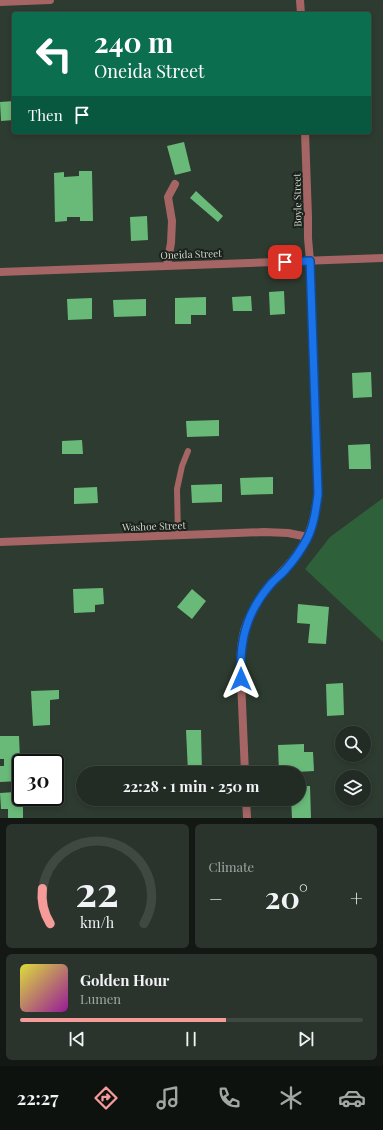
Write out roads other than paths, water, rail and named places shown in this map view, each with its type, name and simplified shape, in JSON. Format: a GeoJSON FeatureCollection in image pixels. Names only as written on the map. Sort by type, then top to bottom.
{"type":"FeatureCollection","features":[{"type":"Feature","properties":{"kind":"street"},"geometry":{"type":"LineString","coordinates":[[0,2],[50,0]]}},
{"type":"Feature","properties":{"kind":"street"},"geometry":{"type":"LineString","coordinates":[[300,0],[301,12]]}},
{"type":"Feature","properties":{"kind":"street","name":"Boyle Street"},"geometry":{"type":"LineString","coordinates":[[245,766],[240,670],[242,641],[247,623],[258,601],[271,584],[286,569],[300,551],[308,537],[315,514],[318,494],[305,134]]}},
{"type":"Feature","properties":{"kind":"street"},"geometry":{"type":"LineString","coordinates":[[166,265],[171,243],[172,221],[168,197],[175,184]]}},
{"type":"Feature","properties":{"kind":"street","name":"Oneida Street"},"geometry":{"type":"LineString","coordinates":[[0,272],[383,258]]}},
{"type":"Feature","properties":{"kind":"street","name":"Washoe Street"},"geometry":{"type":"LineString","coordinates":[[0,542],[264,532],[288,533],[308,537]]}},
{"type":"Feature","properties":{"kind":"street"},"geometry":{"type":"LineString","coordinates":[[246,806],[247,818]]}},
{"type":"Feature","properties":{"kind":"lane"},"geometry":{"type":"LineString","coordinates":[[178,535],[177,489],[182,466],[188,451]]}}]}
